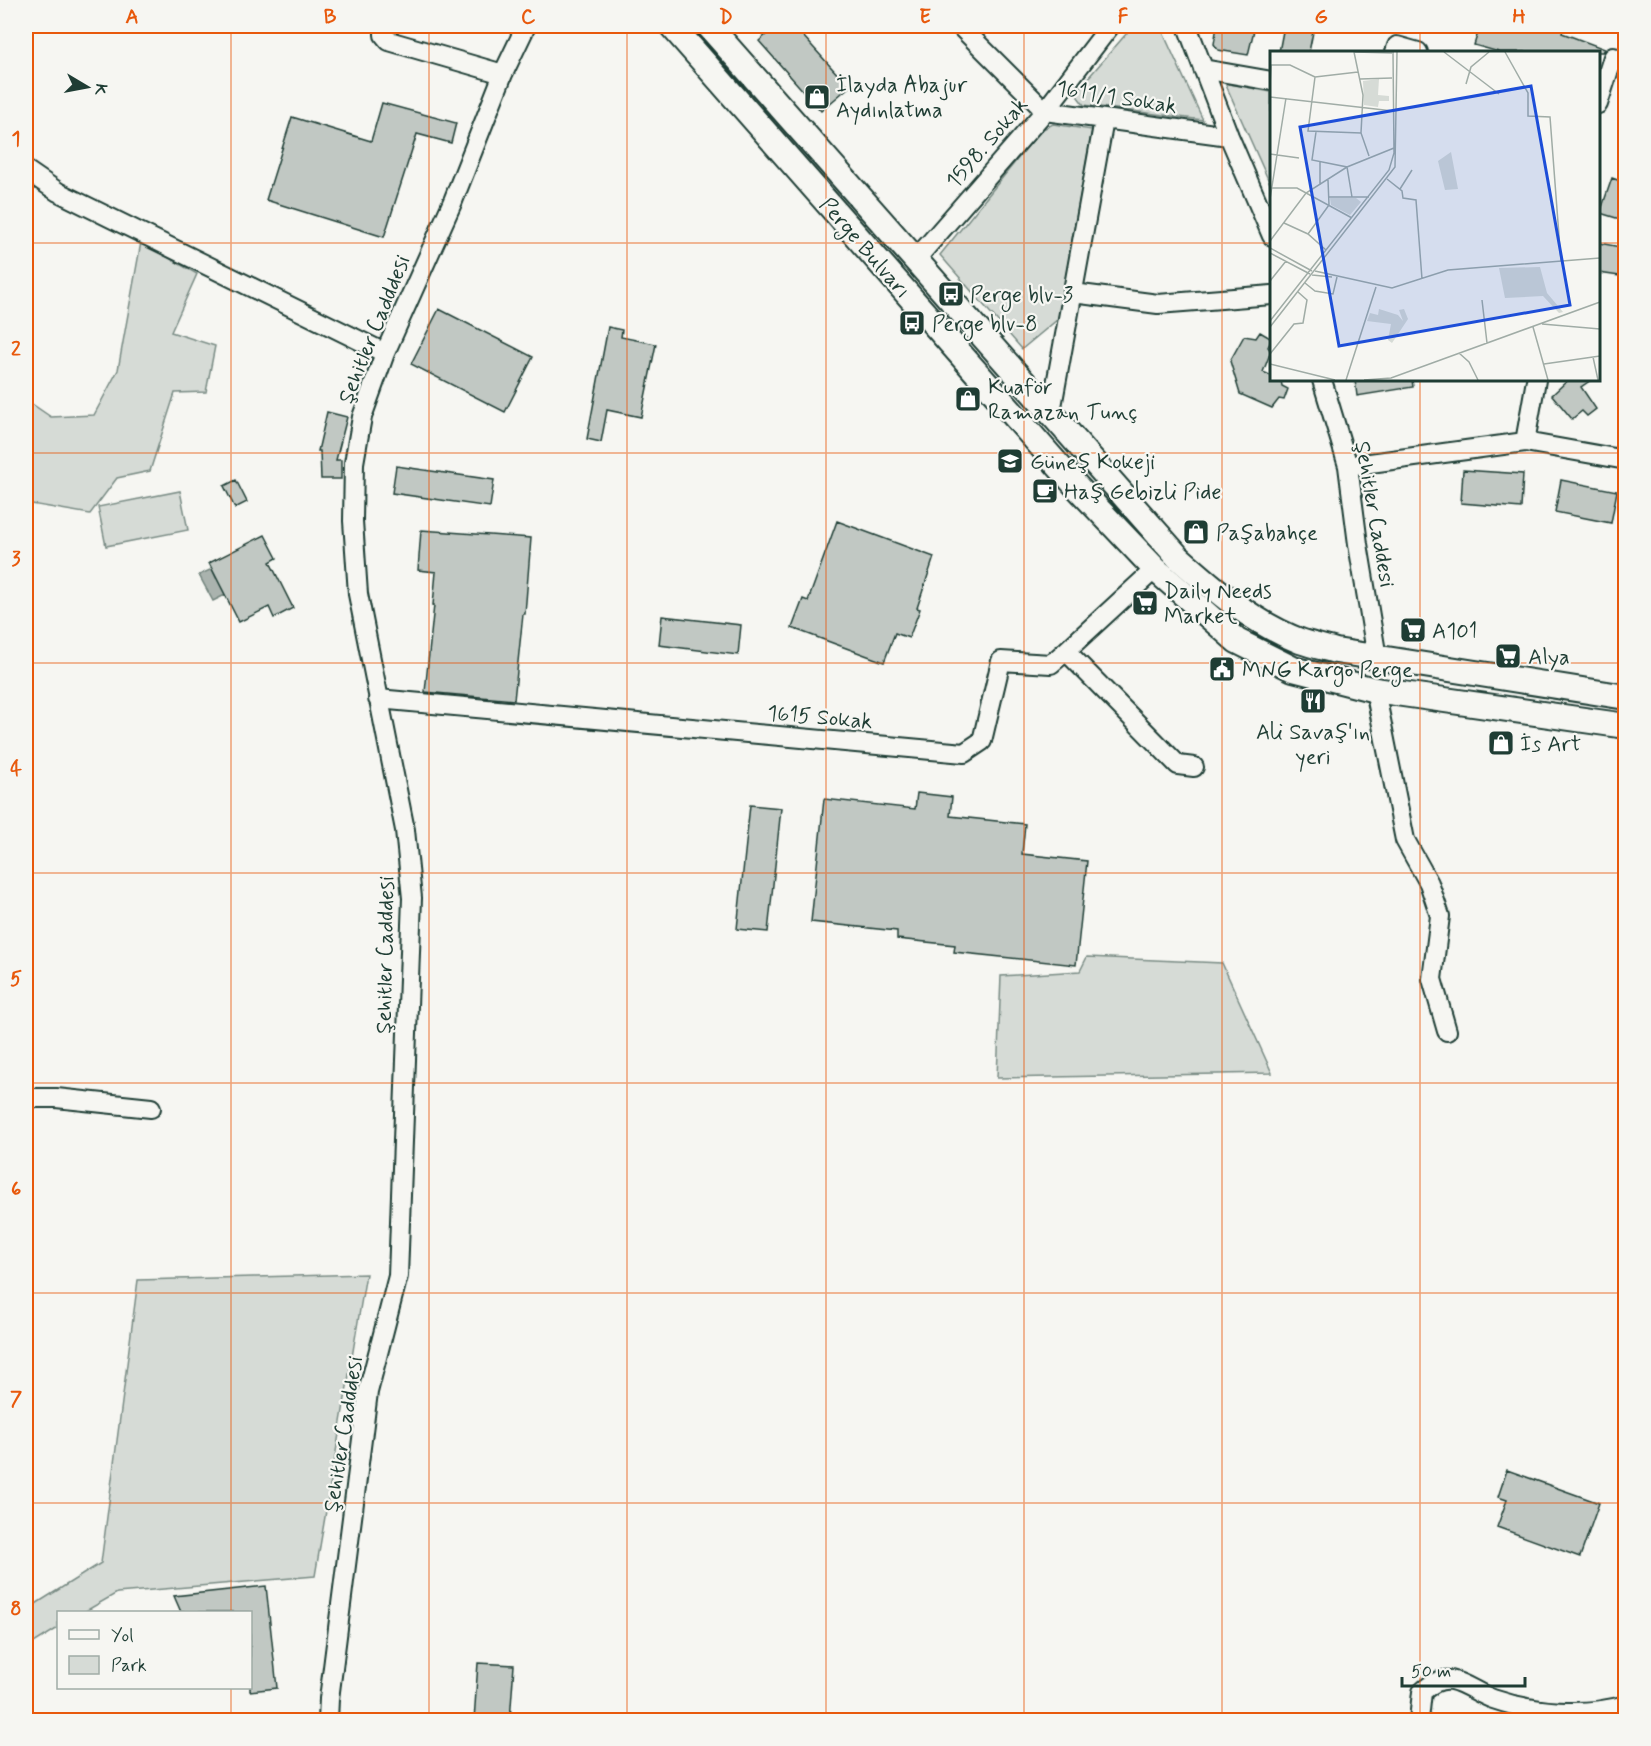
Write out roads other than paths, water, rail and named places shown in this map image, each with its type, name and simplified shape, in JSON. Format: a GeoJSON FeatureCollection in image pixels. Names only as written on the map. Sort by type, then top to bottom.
{"type":"FeatureCollection","features":[{"type":"Feature","properties":{"kind":"main road","name":"Perge Bulvarı"},"geometry":{"type":"LineString","coordinates":[[672,26],[1078,488],[1155,568],[1237,641],[1293,669],[1375,690],[1626,726]]}},
{"type":"Feature","properties":{"kind":"main road","name":"Perge Bulvarı"},"geometry":{"type":"LineString","coordinates":[[719,29],[1099,470],[1178,557],[1225,599],[1258,621],[1300,641],[1336,651],[1626,697]]}},
{"type":"Feature","properties":{"kind":"street"},"geometry":{"type":"LineString","coordinates":[[384,26],[384,35],[389,41],[503,74]]}},
{"type":"Feature","properties":{"kind":"street"},"geometry":{"type":"LineString","coordinates":[[503,74],[512,26]]}},
{"type":"Feature","properties":{"kind":"street"},"geometry":{"type":"LineString","coordinates":[[503,74],[526,26]]}},
{"type":"Feature","properties":{"kind":"street"},"geometry":{"type":"LineString","coordinates":[[503,74],[538,26]]}},
{"type":"Feature","properties":{"kind":"street","name":"1611/1 Sokak"},"geometry":{"type":"LineString","coordinates":[[960,26],[1045,111],[1229,136]]}},
{"type":"Feature","properties":{"kind":"street","name":"1598. Sokak"},"geometry":{"type":"LineString","coordinates":[[916,259],[1045,111],[1110,26]]}},
{"type":"Feature","properties":{"kind":"street"},"geometry":{"type":"LineString","coordinates":[[1188,26],[1229,136],[1270,231]]}},
{"type":"Feature","properties":{"kind":"street"},"geometry":{"type":"LineString","coordinates":[[1600,102],[1619,58]]}},
{"type":"Feature","properties":{"kind":"street"},"geometry":{"type":"LineString","coordinates":[[1203,69],[1270,81]]}},
{"type":"Feature","properties":{"kind":"street","name":"Şehitler Cadddesi"},"geometry":{"type":"LineString","coordinates":[[328,1720],[368,1392],[398,1276],[412,898],[405,830],[358,594],[353,521],[354,463],[362,417],[385,353],[453,201],[503,74]]}},
{"type":"Feature","properties":{"kind":"street"},"geometry":{"type":"LineString","coordinates":[[1051,412],[1104,120]]}},
{"type":"Feature","properties":{"kind":"street"},"geometry":{"type":"LineString","coordinates":[[26,170],[58,192],[385,353]]}},
{"type":"Feature","properties":{"kind":"street"},"geometry":{"type":"LineString","coordinates":[[1073,293],[1158,304],[1270,295]]}},
{"type":"Feature","properties":{"kind":"street","name":"Şehitler Caddesi"},"geometry":{"type":"LineString","coordinates":[[1322,381],[1348,466],[1377,658]]}},
{"type":"Feature","properties":{"kind":"street"},"geometry":{"type":"LineString","coordinates":[[1525,442],[1536,381]]}},
{"type":"Feature","properties":{"kind":"street"},"geometry":{"type":"LineString","coordinates":[[1348,466],[1525,442],[1626,460]]}},
{"type":"Feature","properties":{"kind":"street","name":"1615 Sokak"},"geometry":{"type":"LineString","coordinates":[[378,699],[964,753],[982,741],[1001,662],[1051,664],[1155,568]]}},
{"type":"Feature","properties":{"kind":"street"},"geometry":{"type":"LineString","coordinates":[[1066,651],[1178,765],[1194,767]]}},
{"type":"Feature","properties":{"kind":"street"},"geometry":{"type":"LineString","coordinates":[[1375,690],[1406,840],[1429,884],[1440,916],[1432,979],[1447,1031]]}},
{"type":"Feature","properties":{"kind":"street"},"geometry":{"type":"LineString","coordinates":[[26,1098],[56,1098],[152,1108]]}},
{"type":"Feature","properties":{"kind":"street"},"geometry":{"type":"LineString","coordinates":[[1419,1720],[1422,1692],[1435,1681],[1450,1680],[1493,1698],[1527,1708],[1605,1711],[1626,1705]]}},
{"type":"Feature","properties":{"kind":"place","name":"İlayda Abajur Aydınlatma"},"geometry":{"type":"Point","coordinates":[817,97]}},
{"type":"Feature","properties":{"kind":"place","name":"Perge blv-3"},"geometry":{"type":"Point","coordinates":[951,294]}},
{"type":"Feature","properties":{"kind":"place","name":"Perge blv-8"},"geometry":{"type":"Point","coordinates":[912,323]}},
{"type":"Feature","properties":{"kind":"place","name":"Kuaför Ramazan Tunç"},"geometry":{"type":"Point","coordinates":[968,399]}},
{"type":"Feature","properties":{"kind":"place","name":"Güneş Kokeji"},"geometry":{"type":"Point","coordinates":[1010,461]}},
{"type":"Feature","properties":{"kind":"place","name":"Haş Gebizli Pide"},"geometry":{"type":"Point","coordinates":[1045,491]}},
{"type":"Feature","properties":{"kind":"place","name":"Paşabahçe"},"geometry":{"type":"Point","coordinates":[1196,532]}},
{"type":"Feature","properties":{"kind":"place","name":"Daily Needs Market"},"geometry":{"type":"Point","coordinates":[1145,603]}},
{"type":"Feature","properties":{"kind":"place","name":"A101"},"geometry":{"type":"Point","coordinates":[1413,630]}},
{"type":"Feature","properties":{"kind":"place","name":"Alya"},"geometry":{"type":"Point","coordinates":[1508,656]}},
{"type":"Feature","properties":{"kind":"place","name":"MNG Kargo Perge"},"geometry":{"type":"Point","coordinates":[1222,669]}},
{"type":"Feature","properties":{"kind":"place","name":"Ali Savaş'ın yeri"},"geometry":{"type":"Point","coordinates":[1313,701]}},
{"type":"Feature","properties":{"kind":"place","name":"İs Art"},"geometry":{"type":"Point","coordinates":[1501,743]}}]}
